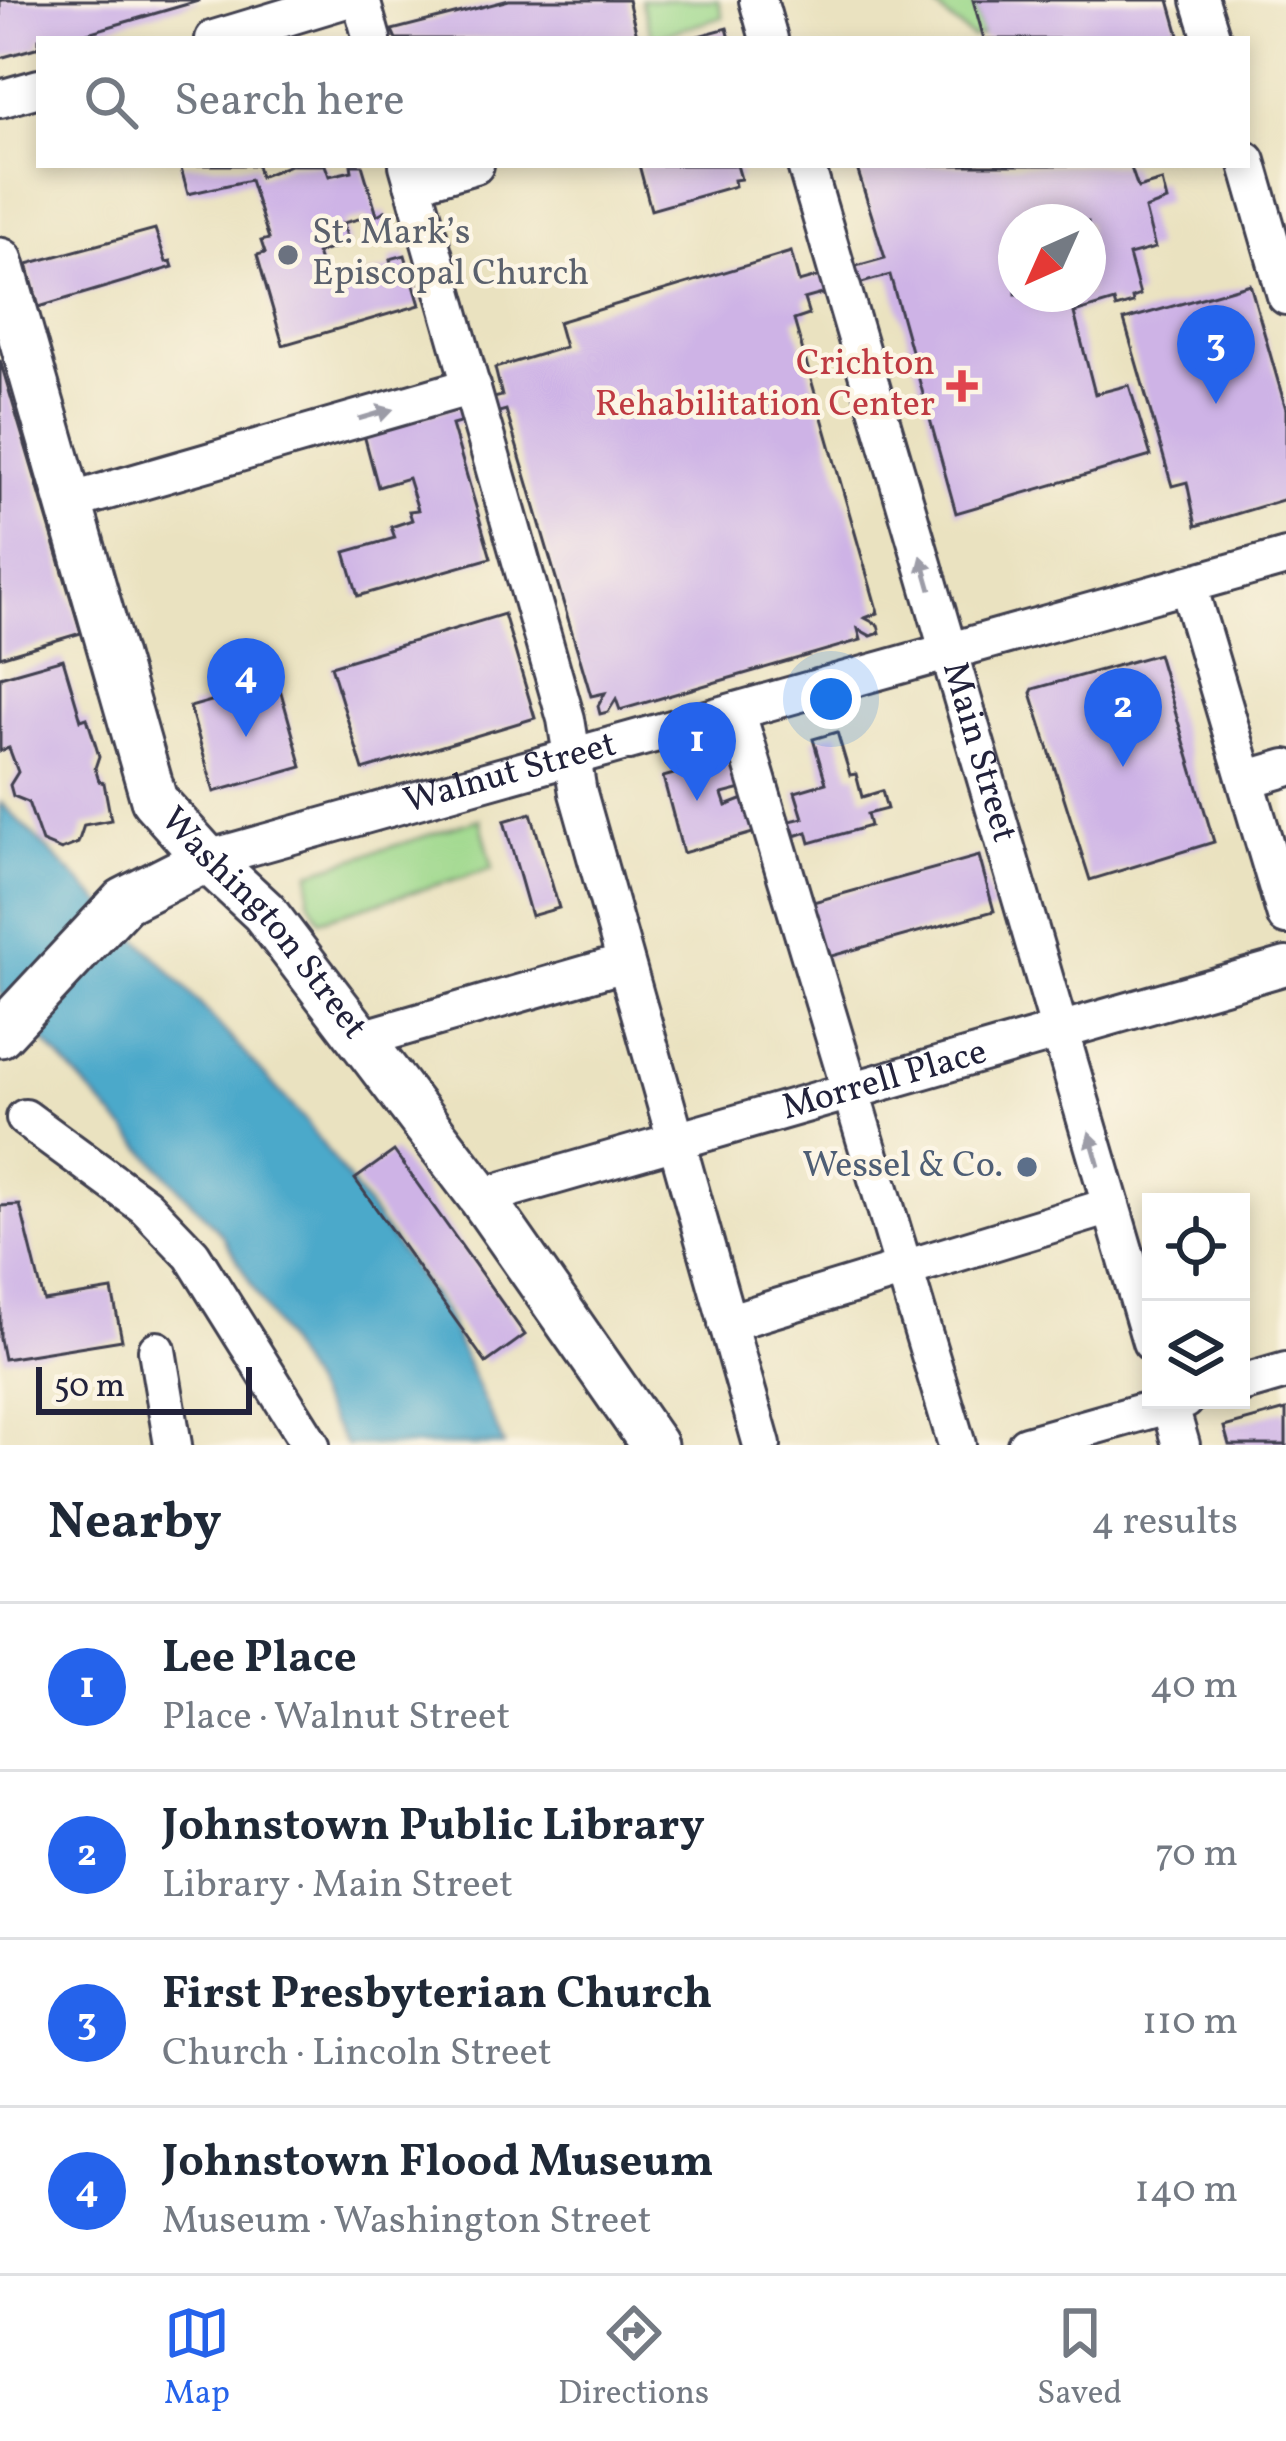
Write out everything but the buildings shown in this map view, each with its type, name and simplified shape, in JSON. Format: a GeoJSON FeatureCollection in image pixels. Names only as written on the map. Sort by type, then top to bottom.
{"type":"FeatureCollection","features":[{"type":"Feature","properties":{"kind":"main road","name":"Washington Street"},"geometry":{"type":"LineString","coordinates":[[0,261],[154,800],[264,912],[481,1197],[654,1445]]}},
{"type":"Feature","properties":{"kind":"main road","name":"Walnut Street"},"geometry":{"type":"LineString","coordinates":[[0,1034],[124,901],[207,859]]}},
{"type":"Feature","properties":{"kind":"street"},"geometry":{"type":"LineString","coordinates":[[224,36],[343,0]]}},
{"type":"Feature","properties":{"kind":"street"},"geometry":{"type":"LineString","coordinates":[[361,0],[371,36]]}},
{"type":"Feature","properties":{"kind":"street"},"geometry":{"type":"LineString","coordinates":[[758,0],[769,36]]}},
{"type":"Feature","properties":{"kind":"street"},"geometry":{"type":"LineString","coordinates":[[1200,0],[1211,36]]}},
{"type":"Feature","properties":{"kind":"street"},"geometry":{"type":"LineString","coordinates":[[0,99],[36,89]]}},
{"type":"Feature","properties":{"kind":"street"},"geometry":{"type":"LineString","coordinates":[[453,168],[410,174],[762,1445]]}},
{"type":"Feature","properties":{"kind":"street","name":"Main Street"},"geometry":{"type":"LineString","coordinates":[[807,168],[1142,1311]]}},
{"type":"Feature","properties":{"kind":"street"},"geometry":{"type":"LineString","coordinates":[[1249,168],[1286,296]]}},
{"type":"Feature","properties":{"kind":"street"},"geometry":{"type":"LineString","coordinates":[[69,502],[472,386]]}},
{"type":"Feature","properties":{"kind":"street","name":"Walnut Street"},"geometry":{"type":"LineString","coordinates":[[207,859],[1286,556]]}},
{"type":"Feature","properties":{"kind":"street"},"geometry":{"type":"LineString","coordinates":[[1188,584],[1286,916]]}},
{"type":"Feature","properties":{"kind":"street"},"geometry":{"type":"LineString","coordinates":[[737,712],[957,1445]]}},
{"type":"Feature","properties":{"kind":"street"},"geometry":{"type":"LineString","coordinates":[[1248,779],[1286,768]]}},
{"type":"Feature","properties":{"kind":"street"},"geometry":{"type":"LineString","coordinates":[[362,1039],[625,963]]}},
{"type":"Feature","properties":{"kind":"street","name":"Morrell Place"},"geometry":{"type":"LineString","coordinates":[[481,1197],[1286,966]]}},
{"type":"Feature","properties":{"kind":"street"},"geometry":{"type":"LineString","coordinates":[[25,1118],[145,1206],[193,1256],[311,1445]]}},
{"type":"Feature","properties":{"kind":"street"},"geometry":{"type":"LineString","coordinates":[[727,1323],[1111,1206]]}},
{"type":"Feature","properties":{"kind":"street"},"geometry":{"type":"LineString","coordinates":[[157,1350],[173,1445]]}},
{"type":"Feature","properties":{"kind":"street"},"geometry":{"type":"LineString","coordinates":[[1250,1381],[1286,1371]]}},
{"type":"Feature","properties":{"kind":"street"},"geometry":{"type":"LineString","coordinates":[[1026,1445],[1150,1409]]}},
{"type":"Feature","properties":{"kind":"street"},"geometry":{"type":"LineString","coordinates":[[1175,1409],[1181,1445]]}},
{"type":"Feature","properties":{"kind":"green space"},"geometry":{"type":"Polygon","coordinates":[[[641,0],[718,0],[723,17],[651,36],[641,0]]]}},
{"type":"Feature","properties":{"kind":"green space"},"geometry":{"type":"Polygon","coordinates":[[[927,0],[973,0],[983,35],[970,36],[927,0]]]}},
{"type":"Feature","properties":{"kind":"green space"},"geometry":{"type":"Polygon","coordinates":[[[480,819],[493,868],[320,920],[309,899],[310,872],[480,819]]]}},
{"type":"Feature","properties":{"kind":"water"},"geometry":{"type":"Polygon","coordinates":[[[0,802],[170,971],[305,1120],[444,1312],[504,1445],[345,1445],[223,1236],[0,993],[0,802]]]}},
{"type":"Feature","properties":{"kind":"place","name":"St. Mark’s Episcopal Church"},"geometry":{"type":"Point","coordinates":[288,255]}},
{"type":"Feature","properties":{"kind":"place","name":"Crichton Rehabilitation Center"},"geometry":{"type":"Point","coordinates":[962,386]}},
{"type":"Feature","properties":{"kind":"place","name":"First Presbyterian Church"},"geometry":{"type":"Point","coordinates":[1216,404]}},
{"type":"Feature","properties":{"kind":"place","name":"Johnstown Flood Museum"},"geometry":{"type":"Point","coordinates":[246,737]}},
{"type":"Feature","properties":{"kind":"place","name":"Johnstown Public Library"},"geometry":{"type":"Point","coordinates":[1123,767]}},
{"type":"Feature","properties":{"kind":"place","name":"Lee Place"},"geometry":{"type":"Point","coordinates":[697,801]}},
{"type":"Feature","properties":{"kind":"place","name":"Wessel & Co."},"geometry":{"type":"Point","coordinates":[1027,1167]}}]}
